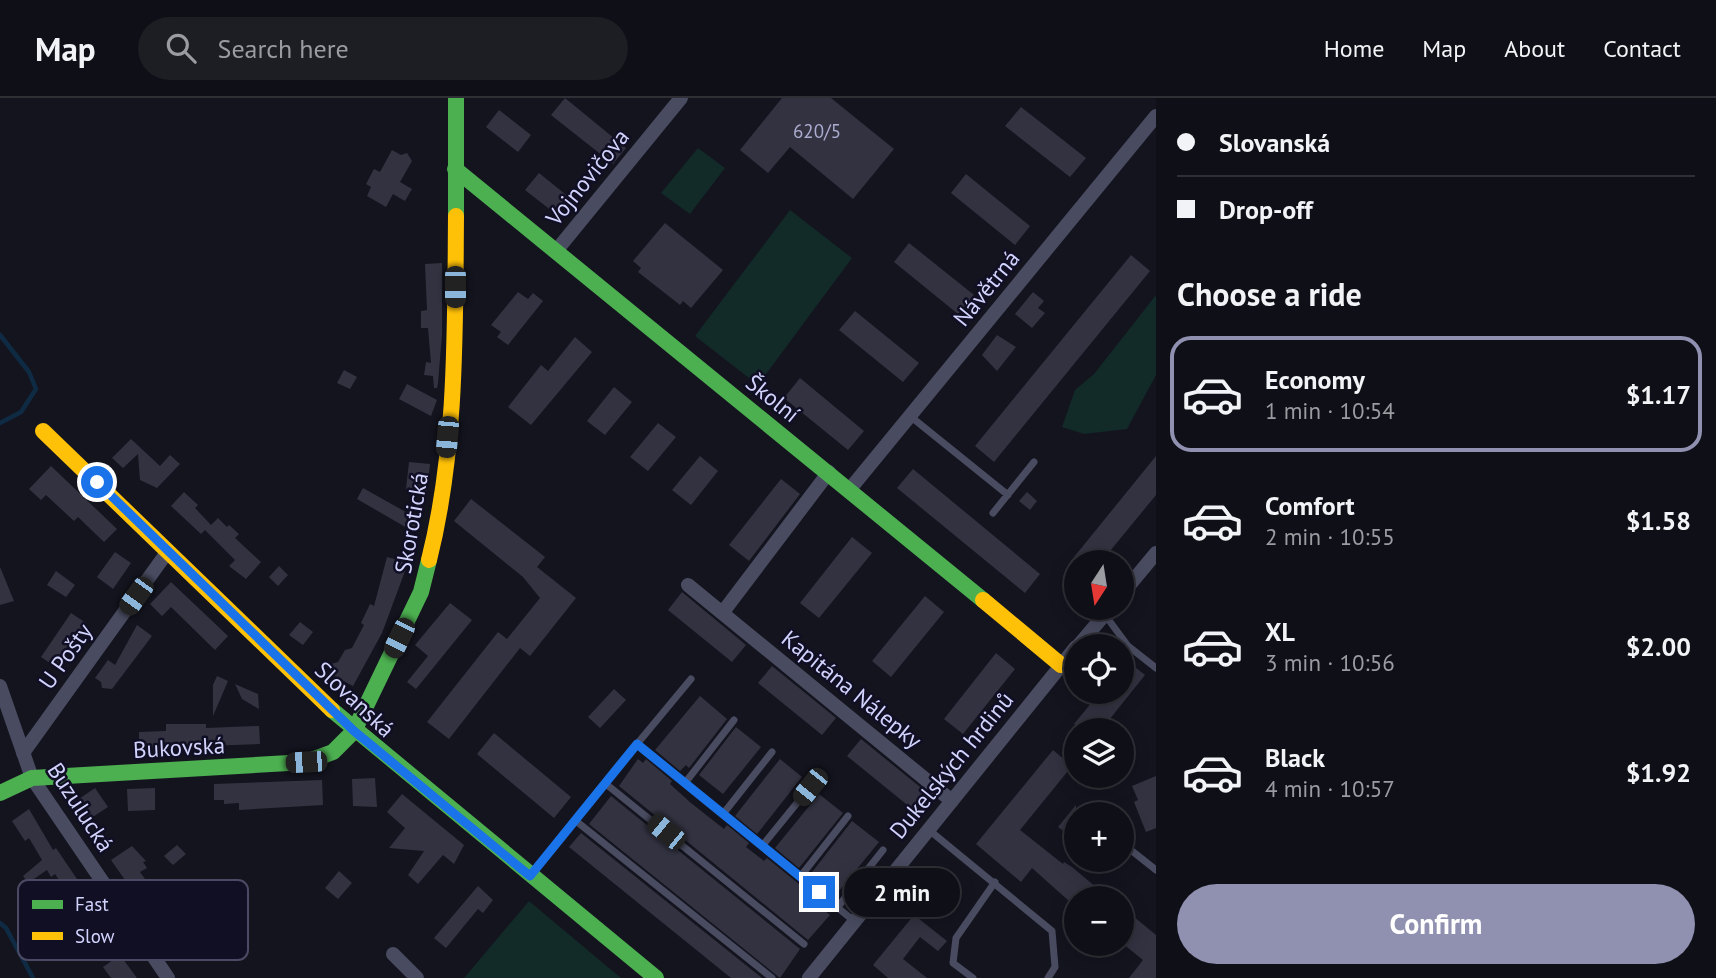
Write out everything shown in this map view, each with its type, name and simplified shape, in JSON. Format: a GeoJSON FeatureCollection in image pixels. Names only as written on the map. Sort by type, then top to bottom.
{"type":"FeatureCollection","features":[{"type":"Feature","properties":{"kind":"street","name":"Skorotická"},"geometry":{"type":"LineString","coordinates":[[354,731],[421,592],[441,513],[455,335],[456,98]]}},
{"type":"Feature","properties":{"kind":"street","name":"Vojnovičova"},"geometry":{"type":"LineString","coordinates":[[556,251],[681,98]]}},
{"type":"Feature","properties":{"kind":"street","name":"Návětrná"},"geometry":{"type":"LineString","coordinates":[[850,489],[1156,116]]}},
{"type":"Feature","properties":{"kind":"street","name":"Školní"},"geometry":{"type":"LineString","coordinates":[[455,169],[850,489],[1061,665]]}},
{"type":"Feature","properties":{"kind":"street","name":"Slovanská"},"geometry":{"type":"LineString","coordinates":[[43,431],[354,731],[656,978]]}},
{"type":"Feature","properties":{"kind":"street"},"geometry":{"type":"LineString","coordinates":[[723,612],[829,472]]}},
{"type":"Feature","properties":{"kind":"street","name":"U Pošty"},"geometry":{"type":"LineString","coordinates":[[23,753],[168,551]]}},
{"type":"Feature","properties":{"kind":"street"},"geometry":{"type":"LineString","coordinates":[[1134,580],[1156,553]]}},
{"type":"Feature","properties":{"kind":"street","name":"Kapitána Nálepky"},"geometry":{"type":"LineString","coordinates":[[688,585],[952,801]]}},
{"type":"Feature","properties":{"kind":"street","name":"Dukelských hrdinů"},"geometry":{"type":"LineString","coordinates":[[1088,634],[1100,620]]}},
{"type":"Feature","properties":{"kind":"street","name":"Dukelských hrdinů"},"geometry":{"type":"LineString","coordinates":[[809,978],[1064,662]]}},
{"type":"Feature","properties":{"kind":"street","name":"Buzulucká"},"geometry":{"type":"LineString","coordinates":[[0,686],[32,778],[101,880]]}},
{"type":"Feature","properties":{"kind":"street","name":"Bukovská"},"geometry":{"type":"LineString","coordinates":[[0,793],[32,778],[306,762],[333,752],[354,731]]}},
{"type":"Feature","properties":{"kind":"street"},"geometry":{"type":"LineString","coordinates":[[393,954],[417,978]]}},
{"type":"Feature","properties":{"kind":"street","name":"Buzulucká"},"geometry":{"type":"LineString","coordinates":[[155,960],[167,978]]}},
{"type":"Feature","properties":{"kind":"lane"},"geometry":{"type":"LineString","coordinates":[[910,416],[1008,495]]}},
{"type":"Feature","properties":{"kind":"lane"},"geometry":{"type":"LineString","coordinates":[[993,513],[1034,462]]}},
{"type":"Feature","properties":{"kind":"lane"},"geometry":{"type":"LineString","coordinates":[[1113,620],[1128,646],[1156,668]]}},
{"type":"Feature","properties":{"kind":"lane"},"geometry":{"type":"LineString","coordinates":[[530,876],[691,679]]}},
{"type":"Feature","properties":{"kind":"lane"},"geometry":{"type":"LineString","coordinates":[[685,783],[734,720]]}},
{"type":"Feature","properties":{"kind":"lane"},"geometry":{"type":"LineString","coordinates":[[637,744],[855,922]]}},
{"type":"Feature","properties":{"kind":"lane"},"geometry":{"type":"LineString","coordinates":[[723,814],[772,752]]}},
{"type":"Feature","properties":{"kind":"lane"},"geometry":{"type":"LineString","coordinates":[[606,784],[804,944]]}},
{"type":"Feature","properties":{"kind":"lane"},"geometry":{"type":"LineString","coordinates":[[762,846],[810,787]]}},
{"type":"Feature","properties":{"kind":"lane"},"geometry":{"type":"LineString","coordinates":[[800,877],[848,816]]}},
{"type":"Feature","properties":{"kind":"lane"},"geometry":{"type":"LineString","coordinates":[[576,821],[772,978]]}},
{"type":"Feature","properties":{"kind":"lane"},"geometry":{"type":"LineString","coordinates":[[929,830],[1052,931],[1055,967],[1048,978]]}},
{"type":"Feature","properties":{"kind":"lane"},"geometry":{"type":"LineString","coordinates":[[837,908],[883,850]]}},
{"type":"Feature","properties":{"kind":"lane"},"geometry":{"type":"LineString","coordinates":[[1134,853],[1156,870]]}},
{"type":"Feature","properties":{"kind":"lane"},"geometry":{"type":"LineString","coordinates":[[974,978],[953,963],[956,938],[995,882]]}},
{"type":"Feature","properties":{"kind":"green space"},"geometry":{"type":"Polygon","coordinates":[[[698,148],[725,168],[690,214],[661,193],[698,148]]]}},
{"type":"Feature","properties":{"kind":"green space"},"geometry":{"type":"Polygon","coordinates":[[[790,210],[852,258],[758,385],[695,336],[790,210]]]}},
{"type":"Feature","properties":{"kind":"green space"},"geometry":{"type":"Polygon","coordinates":[[[1156,295],[1156,375],[1127,429],[1084,434],[1062,427],[1075,390],[1094,374],[1156,295]]]}},
{"type":"Feature","properties":{"kind":"green space"},"geometry":{"type":"Polygon","coordinates":[[[529,901],[621,978],[464,978],[529,901]]]}},
{"type":"Feature","properties":{"kind":"building"},"geometry":{"type":"Polygon","coordinates":[[[565,98],[626,148],[613,164],[551,115],[565,98]]]}},
{"type":"Feature","properties":{"kind":"building"},"geometry":{"type":"Polygon","coordinates":[[[782,98],[831,98],[894,149],[853,199],[790,147],[768,173],[740,150],[782,98]]]}},
{"type":"Feature","properties":{"kind":"building"},"geometry":{"type":"Polygon","coordinates":[[[1021,107],[1086,158],[1070,177],[1005,126],[1021,107]]]}},
{"type":"Feature","properties":{"kind":"building"},"geometry":{"type":"Polygon","coordinates":[[[499,110],[531,135],[518,152],[486,127],[499,110]]]}},
{"type":"Feature","properties":{"kind":"building"},"geometry":{"type":"Polygon","coordinates":[[[392,150],[401,155],[407,153],[412,161],[400,182],[412,189],[405,201],[393,194],[386,207],[367,196],[371,187],[366,184],[374,169],[380,172],[392,150]]]}},
{"type":"Feature","properties":{"kind":"building"},"geometry":{"type":"Polygon","coordinates":[[[539,173],[570,198],[557,215],[525,190],[539,173]]]}},
{"type":"Feature","properties":{"kind":"building"},"geometry":{"type":"Polygon","coordinates":[[[966,174],[1030,226],[1015,245],[951,193],[966,174]]]}},
{"type":"Feature","properties":{"kind":"building"},"geometry":{"type":"Polygon","coordinates":[[[665,223],[723,270],[691,308],[683,301],[680,305],[638,272],[641,268],[633,261],[665,223]]]}},
{"type":"Feature","properties":{"kind":"building"},"geometry":{"type":"Polygon","coordinates":[[[909,243],[974,295],[958,314],[894,262],[909,243]]]}},
{"type":"Feature","properties":{"kind":"building"},"geometry":{"type":"Polygon","coordinates":[[[1131,255],[1150,271],[994,462],[975,446],[1131,255]]]}},
{"type":"Feature","properties":{"kind":"building"},"geometry":{"type":"Polygon","coordinates":[[[442,263],[442,335],[438,383],[437,388],[434,388],[433,376],[424,375],[426,362],[431,363],[428,328],[421,328],[421,311],[427,310],[425,264],[442,263]]]}},
{"type":"Feature","properties":{"kind":"building"},"geometry":{"type":"Polygon","coordinates":[[[518,292],[528,299],[533,293],[543,301],[508,345],[497,337],[501,332],[491,325],[518,292]]]}},
{"type":"Feature","properties":{"kind":"building"},"geometry":{"type":"Polygon","coordinates":[[[1033,292],[1044,301],[1038,308],[1045,313],[1032,328],[1015,314],[1033,292]]]}},
{"type":"Feature","properties":{"kind":"building"},"geometry":{"type":"Polygon","coordinates":[[[855,311],[919,363],[903,382],[839,330],[855,311]]]}},
{"type":"Feature","properties":{"kind":"building"},"geometry":{"type":"Polygon","coordinates":[[[997,335],[1016,347],[997,371],[982,355],[997,335]]]}},
{"type":"Feature","properties":{"kind":"building"},"geometry":{"type":"Polygon","coordinates":[[[575,337],[592,352],[531,425],[508,407],[541,365],[548,371],[575,337]]]}},
{"type":"Feature","properties":{"kind":"building"},"geometry":{"type":"Polygon","coordinates":[[[344,370],[357,377],[350,389],[337,383],[344,370]]]}},
{"type":"Feature","properties":{"kind":"building"},"geometry":{"type":"Polygon","coordinates":[[[800,378],[864,431],[848,450],[784,398],[800,378]]]}},
{"type":"Feature","properties":{"kind":"building"},"geometry":{"type":"Polygon","coordinates":[[[407,384],[437,400],[431,416],[399,399],[407,384]]]}},
{"type":"Feature","properties":{"kind":"building"},"geometry":{"type":"Polygon","coordinates":[[[614,387],[632,402],[605,435],[587,421],[614,387]]]}},
{"type":"Feature","properties":{"kind":"building"},"geometry":{"type":"Polygon","coordinates":[[[658,423],[676,437],[648,471],[630,457],[658,423]]]}},
{"type":"Feature","properties":{"kind":"building"},"geometry":{"type":"Polygon","coordinates":[[[131,439],[160,466],[170,455],[180,464],[157,488],[140,480],[138,454],[123,468],[112,458],[131,439]]]}},
{"type":"Feature","properties":{"kind":"building"},"geometry":{"type":"Polygon","coordinates":[[[700,456],[718,471],[691,505],[672,490],[700,456]]]}},
{"type":"Feature","properties":{"kind":"building"},"geometry":{"type":"Polygon","coordinates":[[[1156,456],[1156,495],[1111,550],[1080,550],[1156,456]]]}},
{"type":"Feature","properties":{"kind":"building"},"geometry":{"type":"Polygon","coordinates":[[[409,462],[430,464],[427,492],[406,489],[409,462]]]}},
{"type":"Feature","properties":{"kind":"building"},"geometry":{"type":"Polygon","coordinates":[[[51,466],[117,529],[104,542],[78,517],[74,521],[46,495],[41,500],[29,489],[51,466]]]}},
{"type":"Feature","properties":{"kind":"building"},"geometry":{"type":"Polygon","coordinates":[[[913,469],[1040,574],[1025,593],[897,488],[913,469]]]}},
{"type":"Feature","properties":{"kind":"building"},"geometry":{"type":"Polygon","coordinates":[[[781,479],[800,494],[749,561],[729,545],[781,479]]]}},
{"type":"Feature","properties":{"kind":"building"},"geometry":{"type":"Polygon","coordinates":[[[363,488],[420,520],[414,532],[357,499],[363,488]]]}},
{"type":"Feature","properties":{"kind":"building"},"geometry":{"type":"Polygon","coordinates":[[[184,492],[198,505],[195,508],[211,525],[218,518],[227,527],[229,525],[239,534],[235,538],[261,562],[246,579],[229,566],[235,560],[205,530],[201,534],[171,506],[184,492]]]}},
{"type":"Feature","properties":{"kind":"building"},"geometry":{"type":"Polygon","coordinates":[[[1027,492],[1037,501],[1030,510],[1019,501],[1027,492]]]}},
{"type":"Feature","properties":{"kind":"building"},"geometry":{"type":"Polygon","coordinates":[[[471,499],[545,557],[537,567],[576,598],[530,656],[520,648],[449,739],[427,722],[498,632],[507,639],[540,598],[523,577],[454,521],[471,499]]]}},
{"type":"Feature","properties":{"kind":"building"},"geometry":{"type":"Polygon","coordinates":[[[852,537],[872,553],[819,618],[800,603],[852,537]]]}},
{"type":"Feature","properties":{"kind":"building"},"geometry":{"type":"Polygon","coordinates":[[[115,552],[131,563],[113,589],[97,577],[115,552]]]}},
{"type":"Feature","properties":{"kind":"building"},"geometry":{"type":"Polygon","coordinates":[[[387,557],[408,563],[382,633],[353,686],[334,676],[331,664],[338,662],[345,650],[352,648],[364,625],[361,623],[370,604],[374,606],[387,557]]]}},
{"type":"Feature","properties":{"kind":"building"},"geometry":{"type":"Polygon","coordinates":[[[279,566],[288,575],[278,586],[269,577],[279,566]]]}},
{"type":"Feature","properties":{"kind":"building"},"geometry":{"type":"Polygon","coordinates":[[[0,567],[14,601],[0,605],[0,567]]]}},
{"type":"Feature","properties":{"kind":"building"},"geometry":{"type":"Polygon","coordinates":[[[56,571],[75,585],[66,597],[47,585],[56,571]]]}},
{"type":"Feature","properties":{"kind":"building"},"geometry":{"type":"Polygon","coordinates":[[[171,582],[228,636],[215,650],[171,607],[162,616],[150,604],[171,582]]]}},
{"type":"Feature","properties":{"kind":"building"},"geometry":{"type":"Polygon","coordinates":[[[682,592],[746,645],[732,662],[668,610],[682,592]]]}},
{"type":"Feature","properties":{"kind":"building"},"geometry":{"type":"Polygon","coordinates":[[[925,596],[944,612],[891,677],[872,661],[925,596]]]}},
{"type":"Feature","properties":{"kind":"building"},"geometry":{"type":"Polygon","coordinates":[[[450,603],[472,620],[416,689],[407,682],[428,656],[415,645],[450,603]]]}},
{"type":"Feature","properties":{"kind":"building"},"geometry":{"type":"Polygon","coordinates":[[[71,613],[86,623],[57,668],[41,657],[71,613]]]}},
{"type":"Feature","properties":{"kind":"building"},"geometry":{"type":"Polygon","coordinates":[[[300,622],[313,632],[303,645],[289,635],[300,622]]]}},
{"type":"Feature","properties":{"kind":"building"},"geometry":{"type":"Polygon","coordinates":[[[137,625],[152,636],[112,689],[102,688],[101,682],[95,678],[108,660],[115,665],[137,625]]]}},
{"type":"Feature","properties":{"kind":"building"},"geometry":{"type":"Polygon","coordinates":[[[996,653],[1015,669],[963,734],[944,719],[996,653]]]}},
{"type":"Feature","properties":{"kind":"building"},"geometry":{"type":"Polygon","coordinates":[[[772,666],[836,718],[822,735],[758,683],[772,666]]]}},
{"type":"Feature","properties":{"kind":"building"},"geometry":{"type":"Polygon","coordinates":[[[1134,666],[1145,675],[1134,689],[1134,666]]]}},
{"type":"Feature","properties":{"kind":"building"},"geometry":{"type":"Polygon","coordinates":[[[217,676],[228,681],[213,716],[213,685],[217,676]]]}},
{"type":"Feature","properties":{"kind":"building"},"geometry":{"type":"Polygon","coordinates":[[[235,684],[258,694],[259,709],[242,699],[235,684]]]}},
{"type":"Feature","properties":{"kind":"building"},"geometry":{"type":"Polygon","coordinates":[[[614,689],[626,700],[600,728],[588,717],[614,689]]]}},
{"type":"Feature","properties":{"kind":"building"},"geometry":{"type":"Polygon","coordinates":[[[700,696],[727,719],[689,768],[686,765],[680,771],[655,750],[700,696]]]}},
{"type":"Feature","properties":{"kind":"building"},"geometry":{"type":"Polygon","coordinates":[[[1090,704],[1122,704],[1111,718],[1079,718],[1090,704]]]}},
{"type":"Feature","properties":{"kind":"building"},"geometry":{"type":"Polygon","coordinates":[[[166,724],[206,724],[206,728],[259,726],[260,744],[139,748],[139,732],[166,731],[166,724]]]}},
{"type":"Feature","properties":{"kind":"building"},"geometry":{"type":"Polygon","coordinates":[[[736,727],[761,747],[723,794],[699,775],[736,727]]]}},
{"type":"Feature","properties":{"kind":"building"},"geometry":{"type":"Polygon","coordinates":[[[494,733],[571,797],[554,818],[477,754],[494,733]]]}},
{"type":"Feature","properties":{"kind":"building"},"geometry":{"type":"Polygon","coordinates":[[[861,739],[925,791],[911,808],[847,756],[861,739]]]}},
{"type":"Feature","properties":{"kind":"building"},"geometry":{"type":"Polygon","coordinates":[[[1053,750],[1064,759],[1064,776],[1020,830],[1063,864],[1064,862],[1064,872],[1078,872],[1095,886],[1064,886],[1064,897],[1032,868],[1021,882],[976,844],[1053,750]]]}},
{"type":"Feature","properties":{"kind":"building"},"geometry":{"type":"Polygon","coordinates":[[[638,759],[643,763],[646,759],[672,781],[670,784],[691,803],[724,829],[727,825],[749,843],[746,847],[764,861],[767,858],[827,907],[824,910],[830,915],[808,940],[619,786],[638,759]]]}},
{"type":"Feature","properties":{"kind":"building"},"geometry":{"type":"Polygon","coordinates":[[[780,759],[802,777],[757,834],[735,816],[780,759]]]}},
{"type":"Feature","properties":{"kind":"building"},"geometry":{"type":"Polygon","coordinates":[[[1156,776],[1156,828],[1146,832],[1134,802],[1138,800],[1134,785],[1156,776]]]}},
{"type":"Feature","properties":{"kind":"building"},"geometry":{"type":"Polygon","coordinates":[[[375,778],[377,807],[353,806],[352,779],[375,778]]]}},
{"type":"Feature","properties":{"kind":"building"},"geometry":{"type":"Polygon","coordinates":[[[322,780],[323,805],[239,810],[239,803],[224,804],[224,800],[214,800],[214,784],[322,780]]]}},
{"type":"Feature","properties":{"kind":"building"},"geometry":{"type":"Polygon","coordinates":[[[95,788],[108,807],[85,822],[73,803],[95,788]]]}},
{"type":"Feature","properties":{"kind":"building"},"geometry":{"type":"Polygon","coordinates":[[[155,788],[155,810],[128,811],[127,789],[155,788]]]}},
{"type":"Feature","properties":{"kind":"building"},"geometry":{"type":"Polygon","coordinates":[[[402,794],[464,845],[454,864],[443,855],[418,884],[408,875],[424,851],[389,848],[405,828],[387,812],[402,794]]]}},
{"type":"Feature","properties":{"kind":"building"},"geometry":{"type":"Polygon","coordinates":[[[819,794],[843,813],[799,868],[775,848],[819,794]]]}},
{"type":"Feature","properties":{"kind":"building"},"geometry":{"type":"Polygon","coordinates":[[[611,796],[800,949],[780,978],[589,824],[611,796]]]}},
{"type":"Feature","properties":{"kind":"building"},"geometry":{"type":"Polygon","coordinates":[[[29,809],[53,850],[56,848],[78,880],[59,880],[55,874],[51,877],[47,870],[32,880],[26,880],[23,876],[42,860],[29,838],[25,841],[12,821],[29,809]]]}},
{"type":"Feature","properties":{"kind":"building"},"geometry":{"type":"Polygon","coordinates":[[[1064,820],[1064,831],[1058,827],[1064,820]]]}},
{"type":"Feature","properties":{"kind":"building"},"geometry":{"type":"Polygon","coordinates":[[[852,821],[879,842],[834,897],[809,876],[852,821]]]}},
{"type":"Feature","properties":{"kind":"building"},"geometry":{"type":"Polygon","coordinates":[[[581,833],[762,978],[731,978],[569,847],[581,833]]]}},
{"type":"Feature","properties":{"kind":"building"},"geometry":{"type":"Polygon","coordinates":[[[177,845],[186,854],[173,865],[164,856],[177,845]]]}},
{"type":"Feature","properties":{"kind":"building"},"geometry":{"type":"Polygon","coordinates":[[[132,846],[146,861],[143,862],[147,868],[140,872],[146,880],[125,880],[111,860],[132,846]]]}},
{"type":"Feature","properties":{"kind":"building"},"geometry":{"type":"Polygon","coordinates":[[[339,871],[352,883],[338,899],[325,888],[339,871]]]}},
{"type":"Feature","properties":{"kind":"building"},"geometry":{"type":"Polygon","coordinates":[[[478,886],[493,900],[483,913],[478,909],[446,948],[434,938],[478,886]]]}},
{"type":"Feature","properties":{"kind":"building"},"geometry":{"type":"Polygon","coordinates":[[[914,915],[947,941],[938,951],[920,937],[903,959],[927,978],[888,978],[873,965],[914,915]]]}},
{"type":"Feature","properties":{"kind":"building"},"geometry":{"type":"Polygon","coordinates":[[[1134,917],[1156,935],[1156,978],[1129,978],[1143,960],[1134,953],[1134,917]]]}},
{"type":"Feature","properties":{"kind":"building"},"geometry":{"type":"Polygon","coordinates":[[[113,960],[124,960],[137,978],[111,978],[103,967],[113,960]]]}},
{"type":"Feature","properties":{"kind":"waterway"},"geometry":{"type":"LineString","coordinates":[[0,335],[29,372],[36,389],[21,412],[0,423]]}},
{"type":"Feature","properties":{"kind":"waterway"},"geometry":{"type":"LineString","coordinates":[[0,923],[6,928],[18,950]]}},
{"type":"Feature","properties":{"kind":"waterway"},"geometry":{"type":"LineString","coordinates":[[23,960],[33,978]]}},
{"type":"Feature","properties":{"kind":"traffic: fast"},"geometry":{"type":"LineString","coordinates":[[456,98],[456,216]]}},
{"type":"Feature","properties":{"kind":"traffic: fast"},"geometry":{"type":"LineString","coordinates":[[455,169],[983,600]]}},
{"type":"Feature","properties":{"kind":"traffic: fast"},"geometry":{"type":"LineString","coordinates":[[0,793],[32,778],[306,762],[333,752],[354,731],[421,592],[429,560]]}},
{"type":"Feature","properties":{"kind":"traffic: fast"},"geometry":{"type":"LineString","coordinates":[[332,710],[656,978]]}},
{"type":"Feature","properties":{"kind":"traffic: slow"},"geometry":{"type":"LineString","coordinates":[[429,560],[450,432],[456,216]]}},
{"type":"Feature","properties":{"kind":"traffic: slow"},"geometry":{"type":"LineString","coordinates":[[43,431],[332,710]]}},
{"type":"Feature","properties":{"kind":"traffic: slow"},"geometry":{"type":"LineString","coordinates":[[983,600],[1061,665]]}},
{"type":"Feature","properties":{"kind":"route"},"geometry":{"type":"LineString","coordinates":[[97,482],[354,731],[530,876],[637,744],[819,892]]}}]}
